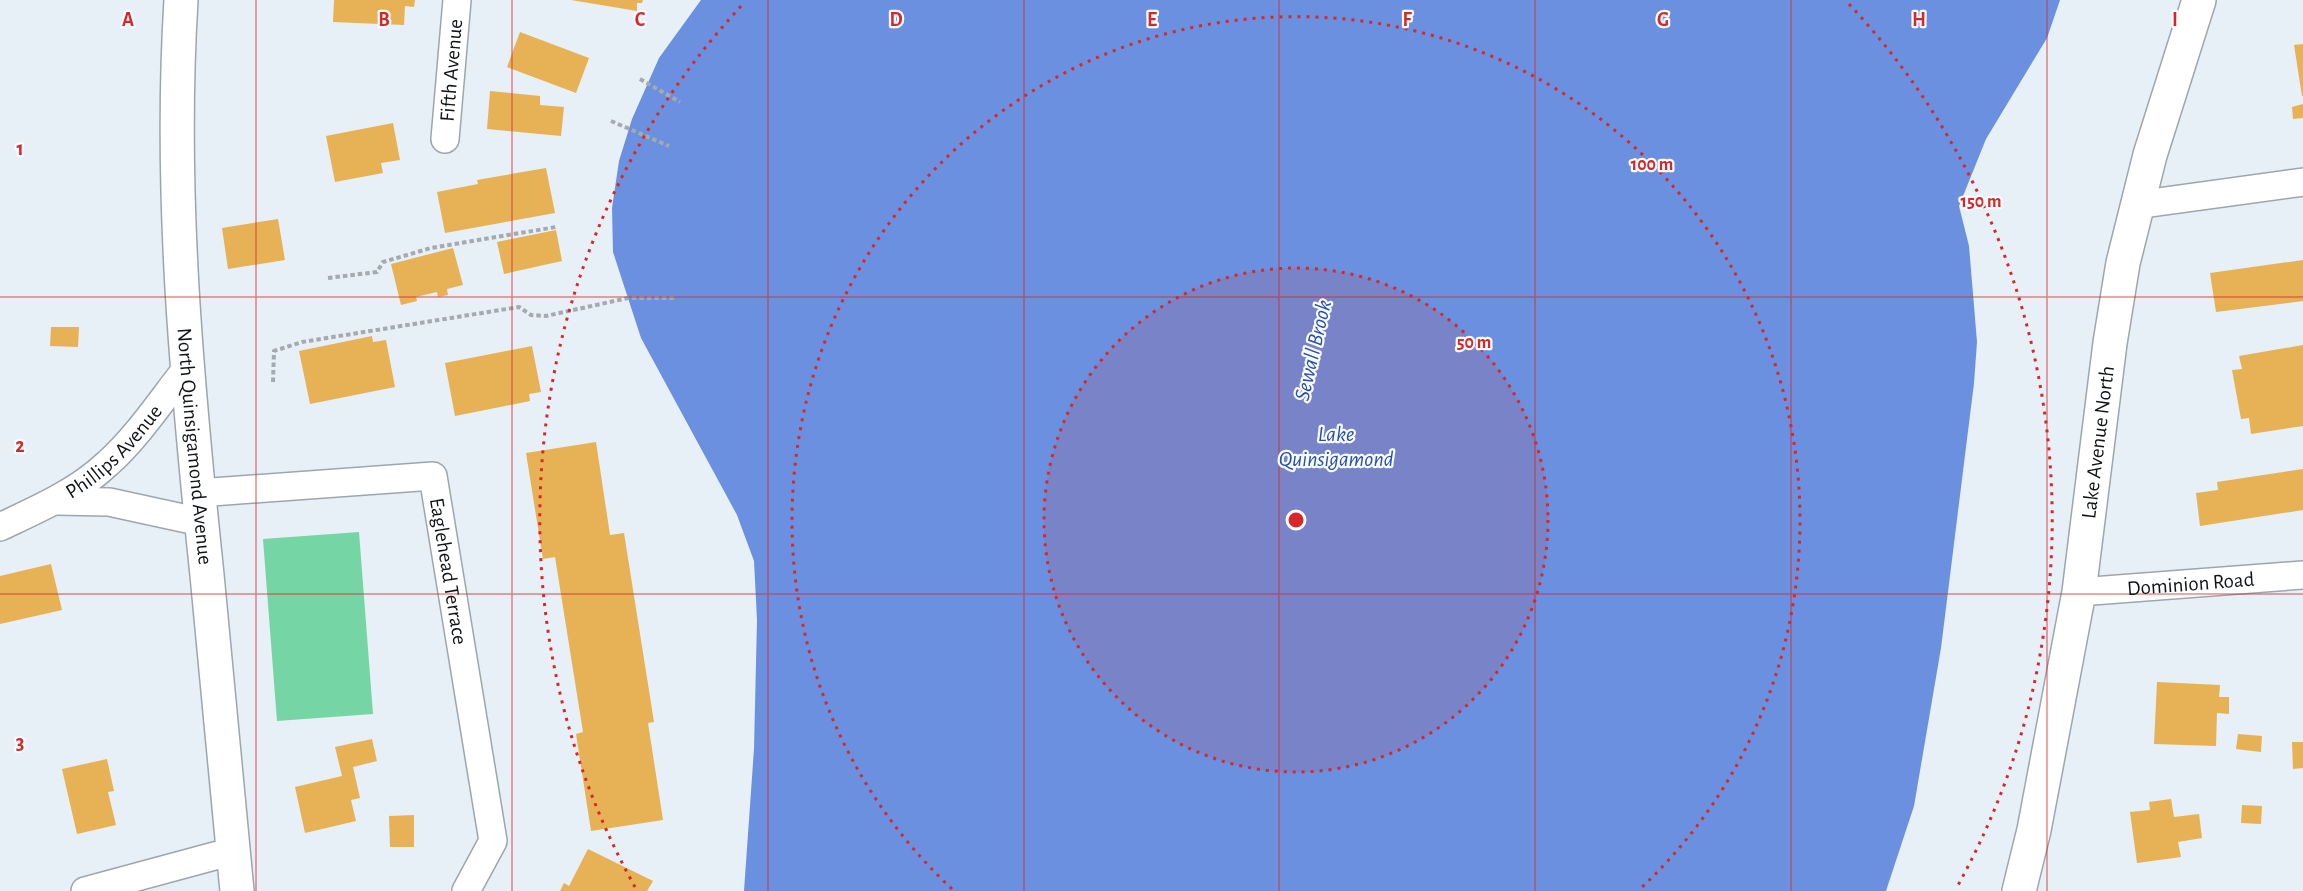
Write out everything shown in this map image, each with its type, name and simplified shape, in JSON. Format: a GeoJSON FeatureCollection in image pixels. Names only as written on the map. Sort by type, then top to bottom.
{"type":"FeatureCollection","features":[{"type":"Feature","properties":{"kind":"main road","name":"North Quinsigamond Avenue"},"geometry":{"type":"LineString","coordinates":[[181,0],[176,126],[187,368],[237,891]]}},
{"type":"Feature","properties":{"kind":"main road","name":"Lake Avenue North"},"geometry":{"type":"LineString","coordinates":[[2019,891],[2034,830],[2079,591],[2117,292],[2136,205],[2150,155],[2199,0]]}},
{"type":"Feature","properties":{"kind":"street","name":"Fifth Avenue"},"geometry":{"type":"LineString","coordinates":[[445,139],[457,0]]}},
{"type":"Feature","properties":{"kind":"street"},"geometry":{"type":"LineString","coordinates":[[2136,205],[2303,182]]}},
{"type":"Feature","properties":{"kind":"street","name":"Phillips Avenue"},"geometry":{"type":"LineString","coordinates":[[0,527],[56,501],[82,485],[109,463],[187,368]]}},
{"type":"Feature","properties":{"kind":"street","name":"Eaglehead Terrace"},"geometry":{"type":"LineString","coordinates":[[199,507],[433,476],[493,841],[466,891]]}},
{"type":"Feature","properties":{"kind":"street","name":"Phillips Avenue"},"geometry":{"type":"LineString","coordinates":[[56,501],[199,507]]}},
{"type":"Feature","properties":{"kind":"street","name":"Dominion Road"},"geometry":{"type":"LineString","coordinates":[[2079,591],[2303,575]]}},
{"type":"Feature","properties":{"kind":"street"},"geometry":{"type":"LineString","coordinates":[[85,891],[233,851]]}},
{"type":"Feature","properties":{"kind":"path"},"geometry":{"type":"LineString","coordinates":[[640,79],[680,102]]}},
{"type":"Feature","properties":{"kind":"path"},"geometry":{"type":"LineString","coordinates":[[611,121],[669,146]]}},
{"type":"Feature","properties":{"kind":"path"},"geometry":{"type":"LineString","coordinates":[[328,278],[377,273],[383,262],[430,248],[556,227]]}},
{"type":"Feature","properties":{"kind":"path"},"geometry":{"type":"LineString","coordinates":[[273,382],[274,351],[302,342],[519,307],[531,315],[546,316],[628,298],[677,298]]}},
{"type":"Feature","properties":{"kind":"green space"},"geometry":{"type":"Polygon","coordinates":[[[359,532],[373,714],[277,721],[263,539],[359,532]]]}},
{"type":"Feature","properties":{"kind":"water","name":"Lake Quinsigamond"},"geometry":{"type":"Polygon","coordinates":[[[701,0],[2060,0],[2047,38],[1986,139],[1959,206],[1969,246],[1977,342],[1974,383],[1941,648],[1914,806],[1886,891],[744,891],[754,749],[757,620],[754,561],[737,515],[641,338],[613,252],[612,208],[619,161],[632,119],[659,58],[701,0]]]}},
{"type":"Feature","properties":{"kind":"building"},"geometry":{"type":"Polygon","coordinates":[[[334,0],[415,0],[414,7],[405,6],[404,25],[333,22],[334,0]]]}},
{"type":"Feature","properties":{"kind":"building"},"geometry":{"type":"Polygon","coordinates":[[[571,0],[643,0],[642,3],[637,3],[637,11],[571,0]]]}},
{"type":"Feature","properties":{"kind":"building"},"geometry":{"type":"Polygon","coordinates":[[[520,32],[589,58],[576,93],[507,67],[520,32]]]}},
{"type":"Feature","properties":{"kind":"building"},"geometry":{"type":"Polygon","coordinates":[[[2303,44],[2303,96],[2302,96],[2294,45],[2303,44]]]}},
{"type":"Feature","properties":{"kind":"building"},"geometry":{"type":"Polygon","coordinates":[[[490,91],[540,96],[540,105],[564,107],[561,136],[487,129],[490,91]]]}},
{"type":"Feature","properties":{"kind":"building"},"geometry":{"type":"Polygon","coordinates":[[[2303,104],[2303,118],[2293,119],[2292,107],[2303,104]]]}},
{"type":"Feature","properties":{"kind":"building"},"geometry":{"type":"Polygon","coordinates":[[[393,123],[400,160],[381,163],[383,173],[335,182],[326,136],[393,123]]]}},
{"type":"Feature","properties":{"kind":"building"},"geometry":{"type":"Polygon","coordinates":[[[546,168],[555,213],[445,233],[437,192],[478,184],[477,180],[546,168]]]}},
{"type":"Feature","properties":{"kind":"building"},"geometry":{"type":"Polygon","coordinates":[[[278,219],[285,260],[228,269],[222,228],[278,219]]]}},
{"type":"Feature","properties":{"kind":"building"},"geometry":{"type":"Polygon","coordinates":[[[556,230],[562,261],[504,274],[497,242],[556,230]]]}},
{"type":"Feature","properties":{"kind":"building"},"geometry":{"type":"Polygon","coordinates":[[[453,248],[463,285],[447,289],[448,295],[438,297],[437,292],[416,297],[417,301],[401,305],[391,264],[453,248]]]}},
{"type":"Feature","properties":{"kind":"building"},"geometry":{"type":"Polygon","coordinates":[[[2303,260],[2303,301],[2216,312],[2210,273],[2303,260]]]}},
{"type":"Feature","properties":{"kind":"building"},"geometry":{"type":"Polygon","coordinates":[[[51,327],[79,327],[78,347],[50,346],[51,327]]]}},
{"type":"Feature","properties":{"kind":"building"},"geometry":{"type":"Polygon","coordinates":[[[372,336],[373,342],[386,340],[395,387],[310,404],[299,351],[372,336]]]}},
{"type":"Feature","properties":{"kind":"building"},"geometry":{"type":"Polygon","coordinates":[[[2303,345],[2303,426],[2251,434],[2249,418],[2241,419],[2232,370],[2242,369],[2239,356],[2303,345]]]}},
{"type":"Feature","properties":{"kind":"building"},"geometry":{"type":"Polygon","coordinates":[[[532,346],[541,392],[529,394],[530,401],[455,416],[445,363],[532,346]]]}},
{"type":"Feature","properties":{"kind":"building"},"geometry":{"type":"Polygon","coordinates":[[[596,442],[610,535],[624,533],[654,722],[648,723],[663,820],[591,831],[576,734],[583,732],[555,557],[543,559],[526,453],[596,442]]]}},
{"type":"Feature","properties":{"kind":"building"},"geometry":{"type":"Polygon","coordinates":[[[2303,469],[2303,510],[2200,526],[2196,493],[2218,490],[2217,482],[2303,469]]]}},
{"type":"Feature","properties":{"kind":"building"},"geometry":{"type":"Polygon","coordinates":[[[51,564],[62,610],[0,624],[0,576],[51,564]]]}},
{"type":"Feature","properties":{"kind":"building"},"geometry":{"type":"Polygon","coordinates":[[[2157,682],[2220,685],[2219,697],[2229,697],[2229,714],[2217,713],[2216,746],[2154,744],[2157,682]]]}},
{"type":"Feature","properties":{"kind":"building"},"geometry":{"type":"Polygon","coordinates":[[[2238,734],[2262,736],[2261,752],[2236,749],[2238,734]]]}},
{"type":"Feature","properties":{"kind":"building"},"geometry":{"type":"Polygon","coordinates":[[[372,739],[377,761],[353,767],[360,798],[351,800],[356,821],[305,833],[295,787],[342,776],[335,747],[372,739]]]}},
{"type":"Feature","properties":{"kind":"building"},"geometry":{"type":"Polygon","coordinates":[[[2292,742],[2303,742],[2303,768],[2293,769],[2292,742]]]}},
{"type":"Feature","properties":{"kind":"building"},"geometry":{"type":"Polygon","coordinates":[[[107,759],[114,791],[108,792],[116,825],[77,834],[62,769],[107,759]]]}},
{"type":"Feature","properties":{"kind":"building"},"geometry":{"type":"Polygon","coordinates":[[[2171,799],[2174,817],[2199,814],[2202,838],[2178,842],[2181,857],[2137,863],[2130,812],[2150,810],[2149,802],[2171,799]]]}},
{"type":"Feature","properties":{"kind":"building"},"geometry":{"type":"Polygon","coordinates":[[[2242,805],[2262,806],[2261,824],[2241,823],[2242,805]]]}},
{"type":"Feature","properties":{"kind":"building"},"geometry":{"type":"Polygon","coordinates":[[[414,815],[414,847],[390,847],[389,816],[414,815]]]}},
{"type":"Feature","properties":{"kind":"building"},"geometry":{"type":"Polygon","coordinates":[[[588,849],[653,881],[647,891],[560,891],[564,883],[569,886],[588,849]]]}},
{"type":"Feature","properties":{"kind":"water label","name":"Sewall Brook"},"geometry":{"type":"Point","coordinates":[1312,350]}}]}
